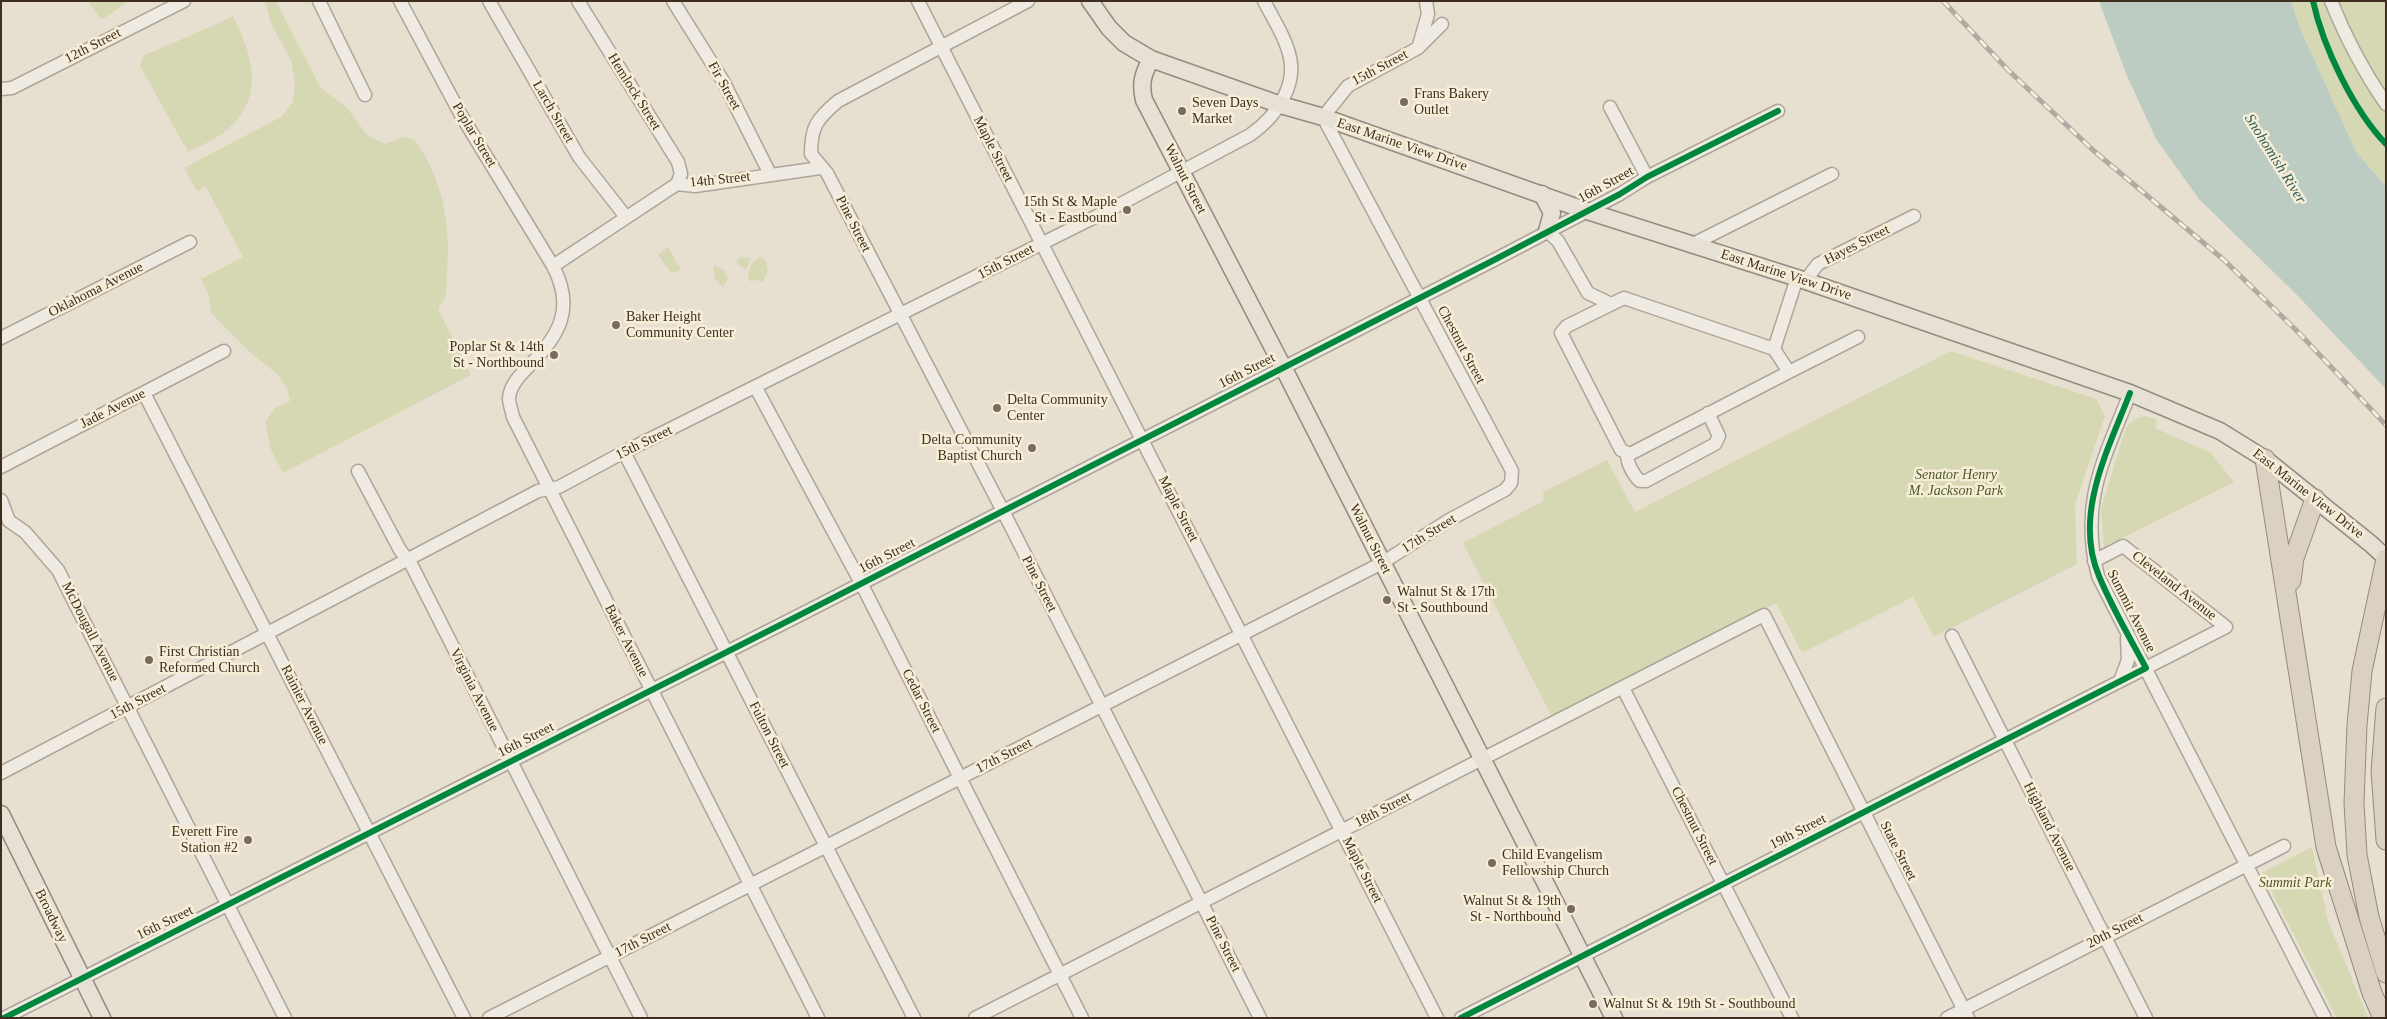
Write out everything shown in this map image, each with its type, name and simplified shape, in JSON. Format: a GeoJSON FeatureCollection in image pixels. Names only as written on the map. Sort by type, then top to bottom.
{"type":"FeatureCollection","features":[{"type":"Feature","properties":{"kind":"highway"},"geometry":{"type":"LineString","coordinates":[[2265,458],[2326,847],[2372,993],[2383,1018]]}},
{"type":"Feature","properties":{"kind":"highway"},"geometry":{"type":"LineString","coordinates":[[2288,602],[2294,558],[2316,499]]}},
{"type":"Feature","properties":{"kind":"highway"},"geometry":{"type":"LineString","coordinates":[[2386,559],[2361,680],[2354,803],[2357,855],[2369,917],[2386,973]]}},
{"type":"Feature","properties":{"kind":"highway"},"geometry":{"type":"LineString","coordinates":[[2386,708],[2381,771],[2386,840]]}},
{"type":"Feature","properties":{"kind":"main road","name":"East Marine View Drive"},"geometry":{"type":"LineString","coordinates":[[1090,1],[1109,28],[1124,43],[1151,58],[1587,211],[1801,279],[2130,393],[2220,431],[2265,458],[2386,559]]}},
{"type":"Feature","properties":{"kind":"main road","name":"East Marine View Drive"},"geometry":{"type":"LineString","coordinates":[[1101,1],[1116,21],[1151,58]]}},
{"type":"Feature","properties":{"kind":"main road","name":"Walnut Street"},"geometry":{"type":"LineString","coordinates":[[1151,58],[1143,73],[1140,86],[1142,93],[1614,1018]]}},
{"type":"Feature","properties":{"kind":"main road"},"geometry":{"type":"LineString","coordinates":[[1542,194],[1552,213],[1547,231]]}},
{"type":"Feature","properties":{"kind":"main road","name":"Broadway"},"geometry":{"type":"LineString","coordinates":[[1,814],[102,1018]]}},
{"type":"Feature","properties":{"kind":"street","name":"12th Street"},"geometry":{"type":"LineString","coordinates":[[1,89],[12,88],[184,1]]}},
{"type":"Feature","properties":{"kind":"street"},"geometry":{"type":"LineString","coordinates":[[319,1],[365,95]]}},
{"type":"Feature","properties":{"kind":"street","name":"Poplar Street"},"geometry":{"type":"LineString","coordinates":[[400,1],[461,115],[553,266]]}},
{"type":"Feature","properties":{"kind":"street","name":"Larch Street"},"geometry":{"type":"LineString","coordinates":[[489,1],[579,157],[626,217]]}},
{"type":"Feature","properties":{"kind":"street","name":"Hemlock Street"},"geometry":{"type":"LineString","coordinates":[[578,1],[678,162],[681,174],[677,184]]}},
{"type":"Feature","properties":{"kind":"street","name":"Fir Street"},"geometry":{"type":"LineString","coordinates":[[673,1],[723,81],[770,174]]}},
{"type":"Feature","properties":{"kind":"street","name":"Maple Street"},"geometry":{"type":"LineString","coordinates":[[918,1],[1437,1018]]}},
{"type":"Feature","properties":{"kind":"street"},"geometry":{"type":"LineString","coordinates":[[941,46],[1028,1]]}},
{"type":"Feature","properties":{"kind":"street"},"geometry":{"type":"LineString","coordinates":[[1264,1],[1284,40],[1292,67],[1281,105]]}},
{"type":"Feature","properties":{"kind":"street"},"geometry":{"type":"LineString","coordinates":[[1418,48],[1428,14],[1426,1]]}},
{"type":"Feature","properties":{"kind":"street"},"geometry":{"type":"LineString","coordinates":[[2331,1],[2348,42],[2368,78],[2386,104]]}},
{"type":"Feature","properties":{"kind":"street","name":"15th Street"},"geometry":{"type":"LineString","coordinates":[[1323,117],[1348,86],[1418,48],[1442,24]]}},
{"type":"Feature","properties":{"kind":"street","name":"Pine Street"},"geometry":{"type":"LineString","coordinates":[[941,46],[838,102],[822,115],[812,130],[811,154],[820,168],[827,173],[1002,511],[1260,1018]]}},
{"type":"Feature","properties":{"kind":"street","name":"15th Street"},"geometry":{"type":"LineString","coordinates":[[1,773],[128,708],[406,558],[538,491],[559,487],[624,452],[756,388],[1042,244],[1250,136],[1267,123],[1281,105]]}},
{"type":"Feature","properties":{"kind":"street"},"geometry":{"type":"LineString","coordinates":[[1610,107],[1647,177]]}},
{"type":"Feature","properties":{"kind":"street","name":"16th Street"},"geometry":{"type":"LineString","coordinates":[[4,1018],[727,652],[1420,297],[1587,211],[1647,177],[1778,111]]}},
{"type":"Feature","properties":{"kind":"street","name":"Chestnut Street"},"geometry":{"type":"LineString","coordinates":[[1323,117],[1512,471],[1511,483]]}},
{"type":"Feature","properties":{"kind":"street","name":"14th Street"},"geometry":{"type":"LineString","coordinates":[[553,266],[677,184],[695,186],[820,168]]}},
{"type":"Feature","properties":{"kind":"street"},"geometry":{"type":"LineString","coordinates":[[1693,244],[1832,174]]}},
{"type":"Feature","properties":{"kind":"street","name":"Hayes Street"},"geometry":{"type":"LineString","coordinates":[[1801,279],[1818,264],[1914,216]]}},
{"type":"Feature","properties":{"kind":"street"},"geometry":{"type":"LineString","coordinates":[[1547,231],[1558,241],[1588,293],[1609,304]]}},
{"type":"Feature","properties":{"kind":"street","name":"Oklahoma Avenue"},"geometry":{"type":"LineString","coordinates":[[1,338],[190,242]]}},
{"type":"Feature","properties":{"kind":"street","name":"Baker Avenue"},"geometry":{"type":"LineString","coordinates":[[553,266],[564,289],[562,322],[550,344],[516,379],[509,398],[513,417],[818,1018]]}},
{"type":"Feature","properties":{"kind":"street"},"geometry":{"type":"LineString","coordinates":[[1774,350],[1801,279]]}},
{"type":"Feature","properties":{"kind":"street"},"geometry":{"type":"LineString","coordinates":[[1627,454],[1621,450],[1562,333],[1567,326],[1609,304],[1624,298],[1774,350],[1788,372]]}},
{"type":"Feature","properties":{"kind":"street"},"geometry":{"type":"LineString","coordinates":[[1627,454],[1858,338]]}},
{"type":"Feature","properties":{"kind":"street","name":"Jade Avenue"},"geometry":{"type":"LineString","coordinates":[[1,467],[224,352]]}},
{"type":"Feature","properties":{"kind":"street","name":"Cedar Street"},"geometry":{"type":"LineString","coordinates":[[756,388],[861,583],[1082,1018]]}},
{"type":"Feature","properties":{"kind":"street","name":"Rainier Avenue"},"geometry":{"type":"LineString","coordinates":[[144,393],[464,1018]]}},
{"type":"Feature","properties":{"kind":"street","name":"Summit Avenue"},"geometry":{"type":"LineString","coordinates":[[2130,393],[2096,483],[2090,532],[2098,576],[2324,1018]]}},
{"type":"Feature","properties":{"kind":"street"},"geometry":{"type":"LineString","coordinates":[[1627,454],[1627,459],[1636,478],[1640,481],[1646,481],[1715,444],[1719,436],[1708,413]]}},
{"type":"Feature","properties":{"kind":"street","name":"Fulton Street"},"geometry":{"type":"LineString","coordinates":[[624,452],[914,1018]]}},
{"type":"Feature","properties":{"kind":"street","name":"Virginia Avenue"},"geometry":{"type":"LineString","coordinates":[[358,471],[406,558],[640,1018]]}},
{"type":"Feature","properties":{"kind":"street","name":"17th Street"},"geometry":{"type":"LineString","coordinates":[[489,1018],[1382,563],[1449,520],[1505,490],[1511,483]]}},
{"type":"Feature","properties":{"kind":"street","name":"McDougall Avenue"},"geometry":{"type":"LineString","coordinates":[[1,500],[5,523],[25,532],[58,570],[285,1018]]}},
{"type":"Feature","properties":{"kind":"street","name":"Cleveland Avenue"},"geometry":{"type":"LineString","coordinates":[[2094,560],[2123,546],[2226,627]]}},
{"type":"Feature","properties":{"kind":"street","name":"18th Street"},"geometry":{"type":"LineString","coordinates":[[975,1018],[1764,615]]}},
{"type":"Feature","properties":{"kind":"street","name":"State Street"},"geometry":{"type":"LineString","coordinates":[[1764,615],[1966,1013]]}},
{"type":"Feature","properties":{"kind":"street","name":"19th Street"},"geometry":{"type":"LineString","coordinates":[[1460,1018],[2226,627]]}},
{"type":"Feature","properties":{"kind":"street"},"geometry":{"type":"LineString","coordinates":[[2120,681],[2128,660],[2126,630]]}},
{"type":"Feature","properties":{"kind":"street","name":"Highland Avenue"},"geometry":{"type":"LineString","coordinates":[[1952,636],[2146,1018]]}},
{"type":"Feature","properties":{"kind":"street","name":"Chestnut Street"},"geometry":{"type":"LineString","coordinates":[[1623,688],[1792,1018]]}},
{"type":"Feature","properties":{"kind":"street","name":"20th Street"},"geometry":{"type":"LineString","coordinates":[[1947,1018],[1966,1013],[2105,936],[2284,846]]}},
{"type":"Feature","properties":{"kind":"green space"},"geometry":{"type":"Polygon","coordinates":[[[88,1],[129,1],[103,19],[99,17],[88,1]]]}},
{"type":"Feature","properties":{"kind":"green space"},"geometry":{"type":"Polygon","coordinates":[[[265,1],[276,1],[320,87],[348,109],[367,135],[385,144],[403,137],[415,140],[425,155],[443,203],[448,237],[446,292],[438,309],[471,375],[283,473],[271,450],[265,422],[275,408],[290,401],[287,388],[277,374],[252,354],[211,313],[209,296],[201,279],[243,257],[206,187],[197,191],[184,168],[281,117],[293,102],[295,82],[291,60],[271,24],[265,1]]]}},
{"type":"Feature","properties":{"kind":"green space"},"geometry":{"type":"Polygon","coordinates":[[[2291,1],[2386,1],[2386,186],[2356,152],[2300,28],[2291,1]]]}},
{"type":"Feature","properties":{"kind":"green space"},"geometry":{"type":"Polygon","coordinates":[[[233,16],[246,45],[250,60],[252,74],[251,89],[247,103],[240,116],[224,133],[188,152],[140,66],[143,56],[233,16]]]}},
{"type":"Feature","properties":{"kind":"green space"},"geometry":{"type":"Polygon","coordinates":[[[668,247],[681,270],[671,273],[658,255],[668,247]]]}},
{"type":"Feature","properties":{"kind":"green space"},"geometry":{"type":"Polygon","coordinates":[[[741,257],[751,258],[746,270],[737,263],[741,257]]]}},
{"type":"Feature","properties":{"kind":"green space"},"geometry":{"type":"Polygon","coordinates":[[[760,257],[766,261],[768,271],[762,283],[758,280],[749,281],[748,272],[752,263],[760,257]]]}},
{"type":"Feature","properties":{"kind":"green space"},"geometry":{"type":"Polygon","coordinates":[[[715,266],[723,270],[727,276],[728,279],[723,287],[715,279],[713,267],[715,266]]]}},
{"type":"Feature","properties":{"kind":"green space","name":"Senator Henry M. Jackson Park"},"geometry":{"type":"Polygon","coordinates":[[[1951,351],[2096,399],[2105,416],[2075,505],[2077,564],[1934,637],[1913,597],[1802,653],[1776,603],[1552,717],[1463,543],[1542,502],[1544,498],[1543,492],[1607,460],[1635,512],[1951,351]]]}},
{"type":"Feature","properties":{"kind":"green space"},"geometry":{"type":"Polygon","coordinates":[[[2146,416],[2157,420],[2155,428],[2211,453],[2234,482],[2104,547],[2101,508],[2126,428],[2134,419],[2146,416]]]}},
{"type":"Feature","properties":{"kind":"green space","name":"Summit Park"},"geometry":{"type":"Polygon","coordinates":[[[2312,847],[2328,921],[2368,1018],[2337,1018],[2262,873],[2312,847]]]}},
{"type":"Feature","properties":{"kind":"water","name":"Snohomish River"},"geometry":{"type":"Polygon","coordinates":[[[2099,1],[2291,1],[2300,28],[2356,152],[2386,186],[2386,389],[2298,296],[2199,199],[2156,139],[2127,76],[2099,1]]]}},
{"type":"Feature","properties":{"kind":"railway"},"geometry":{"type":"LineString","coordinates":[[1943,1],[2008,70],[2094,151],[2224,260],[2299,333],[2386,425]]}},
{"type":"Feature","properties":{"kind":"cycle path"},"geometry":{"type":"LineString","coordinates":[[2313,1],[2324,38],[2341,77],[2362,114],[2386,144]]}},
{"type":"Feature","properties":{"kind":"cycle path"},"geometry":{"type":"LineString","coordinates":[[4,1018],[790,620],[1494,260],[1620,194],[1647,177],[1778,111]]}},
{"type":"Feature","properties":{"kind":"cycle path"},"geometry":{"type":"LineString","coordinates":[[1461,1018],[2146,668],[2115,611],[2099,576],[2092,553],[2090,530],[2092,506],[2097,483],[2112,437],[2130,393]]}},
{"type":"Feature","properties":{"kind":"place","name":"Frans Bakery Outlet"},"geometry":{"type":"Point","coordinates":[1404,102]}},
{"type":"Feature","properties":{"kind":"place","name":"Seven Days Market"},"geometry":{"type":"Point","coordinates":[1182,111]}},
{"type":"Feature","properties":{"kind":"place","name":"15th St & Maple St - Eastbound"},"geometry":{"type":"Point","coordinates":[1127,210]}},
{"type":"Feature","properties":{"kind":"place","name":"Baker Height Community Center"},"geometry":{"type":"Point","coordinates":[616,325]}},
{"type":"Feature","properties":{"kind":"place","name":"Poplar St & 14th St - Northbound"},"geometry":{"type":"Point","coordinates":[554,355]}},
{"type":"Feature","properties":{"kind":"place","name":"Delta Community Center"},"geometry":{"type":"Point","coordinates":[997,408]}},
{"type":"Feature","properties":{"kind":"place","name":"Delta Community Baptist Church"},"geometry":{"type":"Point","coordinates":[1032,448]}},
{"type":"Feature","properties":{"kind":"place","name":"Walnut St & 17th St - Southbound"},"geometry":{"type":"Point","coordinates":[1387,600]}},
{"type":"Feature","properties":{"kind":"place","name":"First Christian Reformed Church"},"geometry":{"type":"Point","coordinates":[149,660]}},
{"type":"Feature","properties":{"kind":"place","name":"Everett Fire Station #2"},"geometry":{"type":"Point","coordinates":[248,840]}},
{"type":"Feature","properties":{"kind":"place","name":"Child Evangelism Fellowship Church"},"geometry":{"type":"Point","coordinates":[1492,863]}},
{"type":"Feature","properties":{"kind":"place","name":"Walnut St & 19th St - Northbound"},"geometry":{"type":"Point","coordinates":[1571,909]}},
{"type":"Feature","properties":{"kind":"place","name":"Walnut St & 19th St - Southbound"},"geometry":{"type":"Point","coordinates":[1593,1004]}}]}
